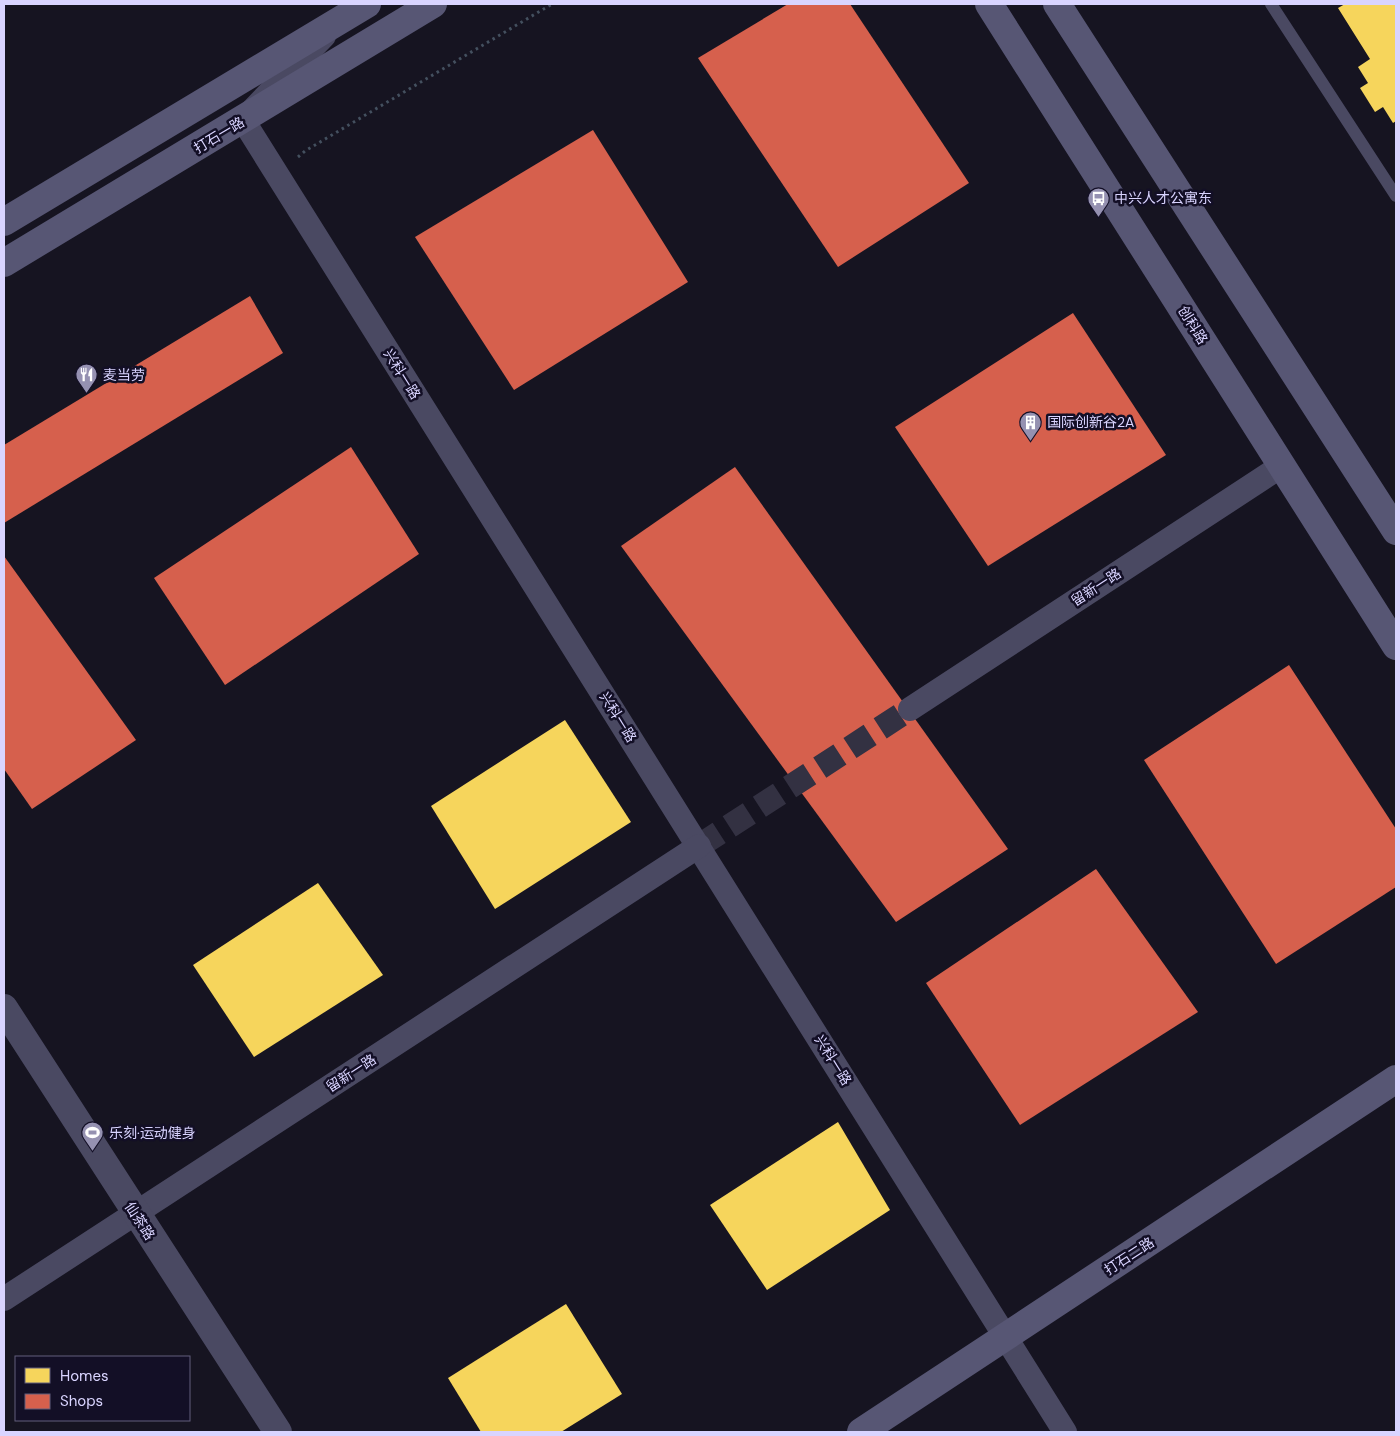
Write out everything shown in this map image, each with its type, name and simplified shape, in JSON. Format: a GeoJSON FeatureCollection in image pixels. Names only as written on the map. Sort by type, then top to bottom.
{"type":"FeatureCollection","features":[{"type":"Feature","properties":{"kind":"main road"},"geometry":{"type":"LineString","coordinates":[[4,222],[367,4]]}},
{"type":"Feature","properties":{"kind":"main road","name":"打石一路"},"geometry":{"type":"LineString","coordinates":[[4,264],[433,4]]}},
{"type":"Feature","properties":{"kind":"main road","name":"创科路"},"geometry":{"type":"LineString","coordinates":[[989,4],[1396,646]]}},
{"type":"Feature","properties":{"kind":"main road"},"geometry":{"type":"LineString","coordinates":[[1057,4],[1396,531]]}},
{"type":"Feature","properties":{"kind":"main road","name":"打石二路"},"geometry":{"type":"LineString","coordinates":[[861,1432],[1396,1079]]}},
{"type":"Feature","properties":{"kind":"street"},"geometry":{"type":"LineString","coordinates":[[243,120],[339,20]]}},
{"type":"Feature","properties":{"kind":"street","name":"兴科一路"},"geometry":{"type":"LineString","coordinates":[[243,120],[1065,1432]]}},
{"type":"Feature","properties":{"kind":"street","name":"留新一路"},"geometry":{"type":"LineString","coordinates":[[910,709],[1282,465]]}},
{"type":"Feature","properties":{"kind":"street","name":"留新一路"},"geometry":{"type":"LineString","coordinates":[[4,1299],[699,846]]}},
{"type":"Feature","properties":{"kind":"street","name":"仙茶路"},"geometry":{"type":"LineString","coordinates":[[4,1008],[135,1214],[278,1432]]}},
{"type":"Feature","properties":{"kind":"lane"},"geometry":{"type":"LineString","coordinates":[[1271,4],[1396,196]]}},
{"type":"Feature","properties":{"kind":"path"},"geometry":{"type":"LineString","coordinates":[[296,159],[305,151],[552,4]]}},
{"type":"Feature","properties":{"kind":"building: Homes"},"geometry":{"type":"Polygon","coordinates":[[[1345,4],[1396,4],[1396,121],[1393,123],[1383,107],[1375,112],[1360,88],[1368,83],[1358,67],[1370,59],[1338,8],[1345,4]]]}},
{"type":"Feature","properties":{"kind":"building: Homes"},"geometry":{"type":"Polygon","coordinates":[[[565,720],[631,822],[495,909],[431,806],[565,720]]]}},
{"type":"Feature","properties":{"kind":"building: Homes"},"geometry":{"type":"Polygon","coordinates":[[[318,883],[383,975],[254,1057],[193,965],[318,883]]]}},
{"type":"Feature","properties":{"kind":"building: Homes"},"geometry":{"type":"Polygon","coordinates":[[[838,1122],[890,1210],[767,1290],[710,1205],[838,1122]]]}},
{"type":"Feature","properties":{"kind":"building: Homes"},"geometry":{"type":"Polygon","coordinates":[[[566,1304],[622,1394],[561,1432],[481,1432],[448,1378],[566,1304]]]}},
{"type":"Feature","properties":{"kind":"building: Shops"},"geometry":{"type":"Polygon","coordinates":[[[788,4],[850,4],[969,183],[838,267],[698,58],[788,4]]]}},
{"type":"Feature","properties":{"kind":"building: Shops"},"geometry":{"type":"Polygon","coordinates":[[[593,130],[688,282],[514,390],[415,237],[593,130]]]}},
{"type":"Feature","properties":{"kind":"building: Shops"},"geometry":{"type":"Polygon","coordinates":[[[250,296],[283,353],[4,523],[4,445],[250,296]]]}},
{"type":"Feature","properties":{"kind":"building: Shops","name":"国际创新谷2A"},"geometry":{"type":"Polygon","coordinates":[[[1073,313],[1166,455],[988,566],[895,427],[1073,313]]]}},
{"type":"Feature","properties":{"kind":"building: Shops"},"geometry":{"type":"Polygon","coordinates":[[[351,447],[419,554],[225,685],[154,578],[351,447]]]}},
{"type":"Feature","properties":{"kind":"building: Shops"},"geometry":{"type":"Polygon","coordinates":[[[735,467],[1008,849],[896,922],[621,546],[735,467]]]}},
{"type":"Feature","properties":{"kind":"building: Shops"},"geometry":{"type":"Polygon","coordinates":[[[4,556],[136,740],[32,809],[4,769],[4,556]]]}},
{"type":"Feature","properties":{"kind":"building: Shops"},"geometry":{"type":"Polygon","coordinates":[[[1289,665],[1396,829],[1396,887],[1276,964],[1144,760],[1289,665]]]}},
{"type":"Feature","properties":{"kind":"building: Shops"},"geometry":{"type":"Polygon","coordinates":[[[1096,869],[1198,1012],[1020,1125],[926,983],[1096,869]]]}},
{"type":"Feature","properties":{"kind":"tunnel"},"geometry":{"type":"LineString","coordinates":[[699,846],[910,709]]}},
{"type":"Feature","properties":{"kind":"place","name":"中兴人才公寓东"},"geometry":{"type":"Point","coordinates":[1098,217]}},
{"type":"Feature","properties":{"kind":"place","name":"麦当劳"},"geometry":{"type":"Point","coordinates":[87,394]}},
{"type":"Feature","properties":{"kind":"place","name":"国际创新谷2A"},"geometry":{"type":"Point","coordinates":[1031,441]}},
{"type":"Feature","properties":{"kind":"place","name":"乐刻·运动健身"},"geometry":{"type":"Point","coordinates":[93,1152]}}]}
